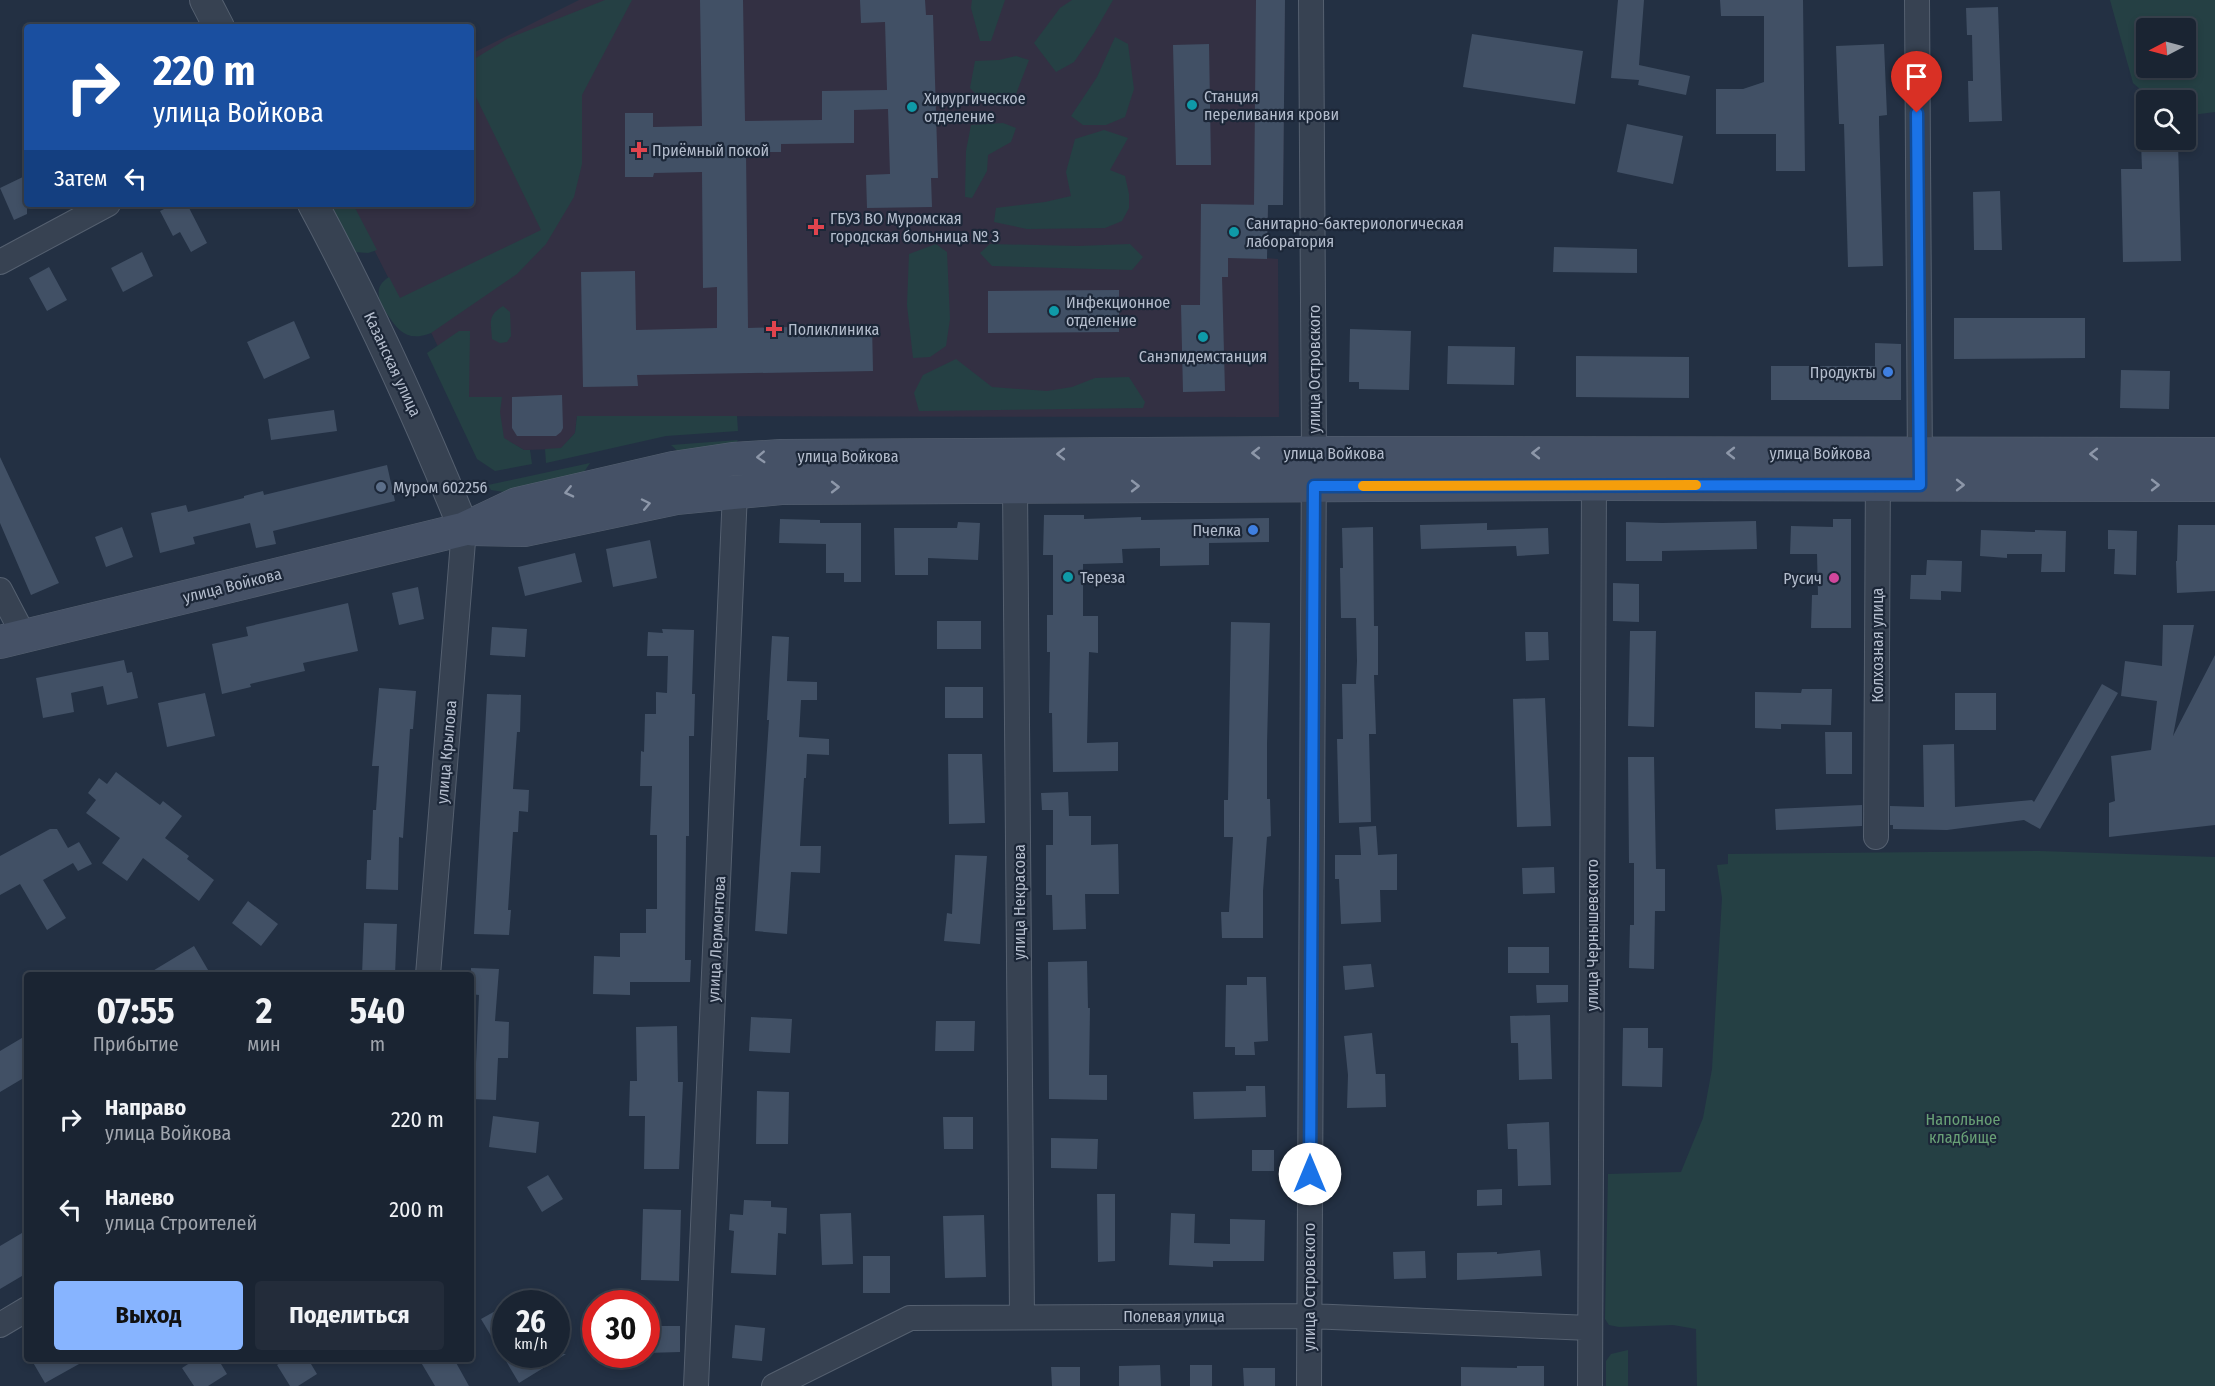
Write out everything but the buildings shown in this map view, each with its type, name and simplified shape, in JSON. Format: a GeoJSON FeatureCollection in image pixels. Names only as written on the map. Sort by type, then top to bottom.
{"type":"FeatureCollection","features":[{"type":"Feature","properties":{"kind":"main road","name":"улица Войкова"},"geometry":{"type":"LineString","coordinates":[[12,639],[464,529],[517,504],[673,468],[733,459],[793,456],[1314,453],[1920,469],[2215,454]]}},
{"type":"Feature","properties":{"kind":"main road","name":"улица Войкова"},"geometry":{"type":"LineString","coordinates":[[464,529],[524,530],[676,498],[781,488],[1594,484],[1878,469]]}},
{"type":"Feature","properties":{"kind":"main road","name":"улица Войкова"},"geometry":{"type":"LineString","coordinates":[[1920,469],[2215,485]]}},
{"type":"Feature","properties":{"kind":"street"},"geometry":{"type":"LineString","coordinates":[[205,0],[217,24]]}},
{"type":"Feature","properties":{"kind":"street","name":"улица Островского"},"geometry":{"type":"LineString","coordinates":[[1309,1386],[1314,486],[1311,0]]}},
{"type":"Feature","properties":{"kind":"street"},"geometry":{"type":"LineString","coordinates":[[1917,0],[1920,469]]}},
{"type":"Feature","properties":{"kind":"street"},"geometry":{"type":"LineString","coordinates":[[0,262],[102,207]]}},
{"type":"Feature","properties":{"kind":"street","name":"Казанская улица"},"geometry":{"type":"LineString","coordinates":[[315,207],[354,279],[395,365],[464,529]]}},
{"type":"Feature","properties":{"kind":"street","name":"Колхозная улица"},"geometry":{"type":"LineString","coordinates":[[1876,837],[1878,469]]}},
{"type":"Feature","properties":{"kind":"street","name":"улица Чернышевского"},"geometry":{"type":"LineString","coordinates":[[1590,1386],[1594,484]]}},
{"type":"Feature","properties":{"kind":"street","name":"улица Некрасова"},"geometry":{"type":"LineString","coordinates":[[1015,487],[1022,1316]]}},
{"type":"Feature","properties":{"kind":"street","name":"улица Лермонтова"},"geometry":{"type":"LineString","coordinates":[[696,1386],[735,492]]}},
{"type":"Feature","properties":{"kind":"street","name":"улица Крылова"},"geometry":{"type":"LineString","coordinates":[[428,972],[464,529]]}},
{"type":"Feature","properties":{"kind":"street"},"geometry":{"type":"LineString","coordinates":[[0,590],[12,639]]}},
{"type":"Feature","properties":{"kind":"street"},"geometry":{"type":"LineString","coordinates":[[0,1325],[24,1311]]}},
{"type":"Feature","properties":{"kind":"street","name":"Полевая улица"},"geometry":{"type":"LineString","coordinates":[[774,1386],[910,1318],[1309,1316],[1590,1328]]}},
{"type":"Feature","properties":{"kind":"shaded area","name":"ГБУЗ ВО Муромская городская больница № 3"},"geometry":{"type":"Polygon","coordinates":[[[579,0],[1285,0],[1283,205],[1268,205],[1267,258],[1278,259],[1279,417],[577,416],[575,433],[561,449],[524,450],[458,413],[441,353],[426,322],[400,301],[353,207],[474,207],[474,52],[579,0]]]}},
{"type":"Feature","properties":{"kind":"green space"},"geometry":{"type":"Polygon","coordinates":[[[605,0],[632,0],[582,95],[582,164],[574,197],[546,244],[517,274],[431,333],[423,336],[410,336],[400,330],[391,320],[379,299],[379,289],[384,281],[389,277],[400,298],[541,230],[474,93],[474,59],[507,39],[605,0]]]}},
{"type":"Feature","properties":{"kind":"green space"},"geometry":{"type":"Polygon","coordinates":[[[972,0],[1005,0],[991,41],[980,41],[971,8],[972,0]]]}},
{"type":"Feature","properties":{"kind":"green space"},"geometry":{"type":"Polygon","coordinates":[[[1072,0],[1113,0],[1074,62],[1056,72],[1034,43],[1060,8],[1072,0]]]}},
{"type":"Feature","properties":{"kind":"green space"},"geometry":{"type":"Polygon","coordinates":[[[2110,0],[2215,0],[2215,112],[2196,114],[2196,90],[2141,90],[2133,83],[2110,0]]]}},
{"type":"Feature","properties":{"kind":"green space"},"geometry":{"type":"Polygon","coordinates":[[[1115,37],[1128,44],[1134,89],[1125,117],[1106,125],[1083,125],[1071,116],[1097,77],[1115,37]]]}},
{"type":"Feature","properties":{"kind":"green space"},"geometry":{"type":"Polygon","coordinates":[[[1016,56],[1029,60],[1016,94],[984,102],[970,88],[975,61],[999,60],[1016,56]]]}},
{"type":"Feature","properties":{"kind":"green space"},"geometry":{"type":"Polygon","coordinates":[[[1003,123],[1016,128],[1011,142],[988,155],[987,171],[972,198],[965,197],[966,151],[971,125],[1003,123]]]}},
{"type":"Feature","properties":{"kind":"green space"},"geometry":{"type":"Polygon","coordinates":[[[1104,130],[1128,138],[1110,170],[1125,176],[1129,208],[1122,221],[1105,228],[1027,229],[994,222],[996,208],[1045,202],[1071,196],[1066,172],[1075,139],[1104,130]]]}},
{"type":"Feature","properties":{"kind":"green space"},"geometry":{"type":"Polygon","coordinates":[[[331,207],[355,207],[377,250],[368,253],[355,252],[331,207]]]}},
{"type":"Feature","properties":{"kind":"green space"},"geometry":{"type":"Polygon","coordinates":[[[936,244],[947,252],[950,319],[946,346],[930,357],[913,358],[907,305],[909,254],[936,244]]]}},
{"type":"Feature","properties":{"kind":"green space"},"geometry":{"type":"Polygon","coordinates":[[[990,244],[1078,246],[1130,244],[1143,257],[1132,270],[992,266],[980,253],[990,244]]]}},
{"type":"Feature","properties":{"kind":"green space"},"geometry":{"type":"Polygon","coordinates":[[[503,306],[510,312],[511,336],[507,342],[500,343],[492,339],[491,320],[494,313],[503,306]]]}},
{"type":"Feature","properties":{"kind":"green space"},"geometry":{"type":"Polygon","coordinates":[[[459,331],[470,331],[469,397],[502,397],[500,412],[504,438],[524,450],[530,450],[532,464],[495,471],[477,459],[427,353],[459,331]]]}},
{"type":"Feature","properties":{"kind":"green space"},"geometry":{"type":"Polygon","coordinates":[[[956,359],[992,387],[1047,391],[1072,387],[1095,378],[1129,377],[1145,402],[1143,408],[919,411],[914,393],[923,375],[956,359]]]}},
{"type":"Feature","properties":{"kind":"green space"},"geometry":{"type":"Polygon","coordinates":[[[577,416],[737,416],[738,431],[666,436],[546,463],[545,449],[561,448],[575,433],[577,416]]]}},
{"type":"Feature","properties":{"kind":"green space"},"geometry":{"type":"Polygon","coordinates":[[[738,440],[730,451],[682,455],[671,445],[738,440]]]}},
{"type":"Feature","properties":{"kind":"green space"},"geometry":{"type":"Polygon","coordinates":[[[590,463],[582,475],[504,492],[491,490],[488,485],[590,463]]]}},
{"type":"Feature","properties":{"kind":"green space","name":"Напольное кладбище"},"geometry":{"type":"Polygon","coordinates":[[[2040,851],[2215,857],[2215,1386],[1697,1386],[1696,1329],[1673,1325],[1619,1327],[1609,1325],[1605,1319],[1608,1174],[1681,1172],[1703,1118],[1712,1069],[1722,898],[1717,865],[1728,864],[1728,854],[2040,851]]]}},
{"type":"Feature","properties":{"kind":"green space"},"geometry":{"type":"Polygon","coordinates":[[[1628,1350],[1628,1386],[1606,1386],[1606,1361],[1611,1354],[1628,1350]]]}},
{"type":"Feature","properties":{"kind":"slow traffic"},"geometry":{"type":"LineString","coordinates":[[1363,486],[1696,485]]}},
{"type":"Feature","properties":{"kind":"place","name":"Станция переливания крови"},"geometry":{"type":"Point","coordinates":[1192,105]}},
{"type":"Feature","properties":{"kind":"place","name":"Хирургическое отделение"},"geometry":{"type":"Point","coordinates":[912,107]}},
{"type":"Feature","properties":{"kind":"place","name":"Приёмный покой"},"geometry":{"type":"Point","coordinates":[639,150]}},
{"type":"Feature","properties":{"kind":"place","name":"ГБУЗ ВО Муромская городская больница № 3"},"geometry":{"type":"Point","coordinates":[816,227]}},
{"type":"Feature","properties":{"kind":"place","name":"Санитарно-бактериологическая лаборатория"},"geometry":{"type":"Point","coordinates":[1234,232]}},
{"type":"Feature","properties":{"kind":"place","name":"Инфекционное отделение"},"geometry":{"type":"Point","coordinates":[1054,311]}},
{"type":"Feature","properties":{"kind":"place","name":"Поликлиника"},"geometry":{"type":"Point","coordinates":[774,329]}},
{"type":"Feature","properties":{"kind":"place","name":"Cанэпидемстанция"},"geometry":{"type":"Point","coordinates":[1203,337]}},
{"type":"Feature","properties":{"kind":"place","name":"Продукты"},"geometry":{"type":"Point","coordinates":[1888,372]}},
{"type":"Feature","properties":{"kind":"place","name":"Муром 602256"},"geometry":{"type":"Point","coordinates":[381,487]}},
{"type":"Feature","properties":{"kind":"place","name":"Пчелка"},"geometry":{"type":"Point","coordinates":[1253,530]}},
{"type":"Feature","properties":{"kind":"place","name":"Тереза"},"geometry":{"type":"Point","coordinates":[1068,577]}},
{"type":"Feature","properties":{"kind":"place","name":"Русич"},"geometry":{"type":"Point","coordinates":[1834,578]}},
{"type":"Feature","properties":{"kind":"route"},"geometry":{"type":"LineString","coordinates":[[1310,1174],[1314,486],[1920,485],[1917,113]]}}]}
